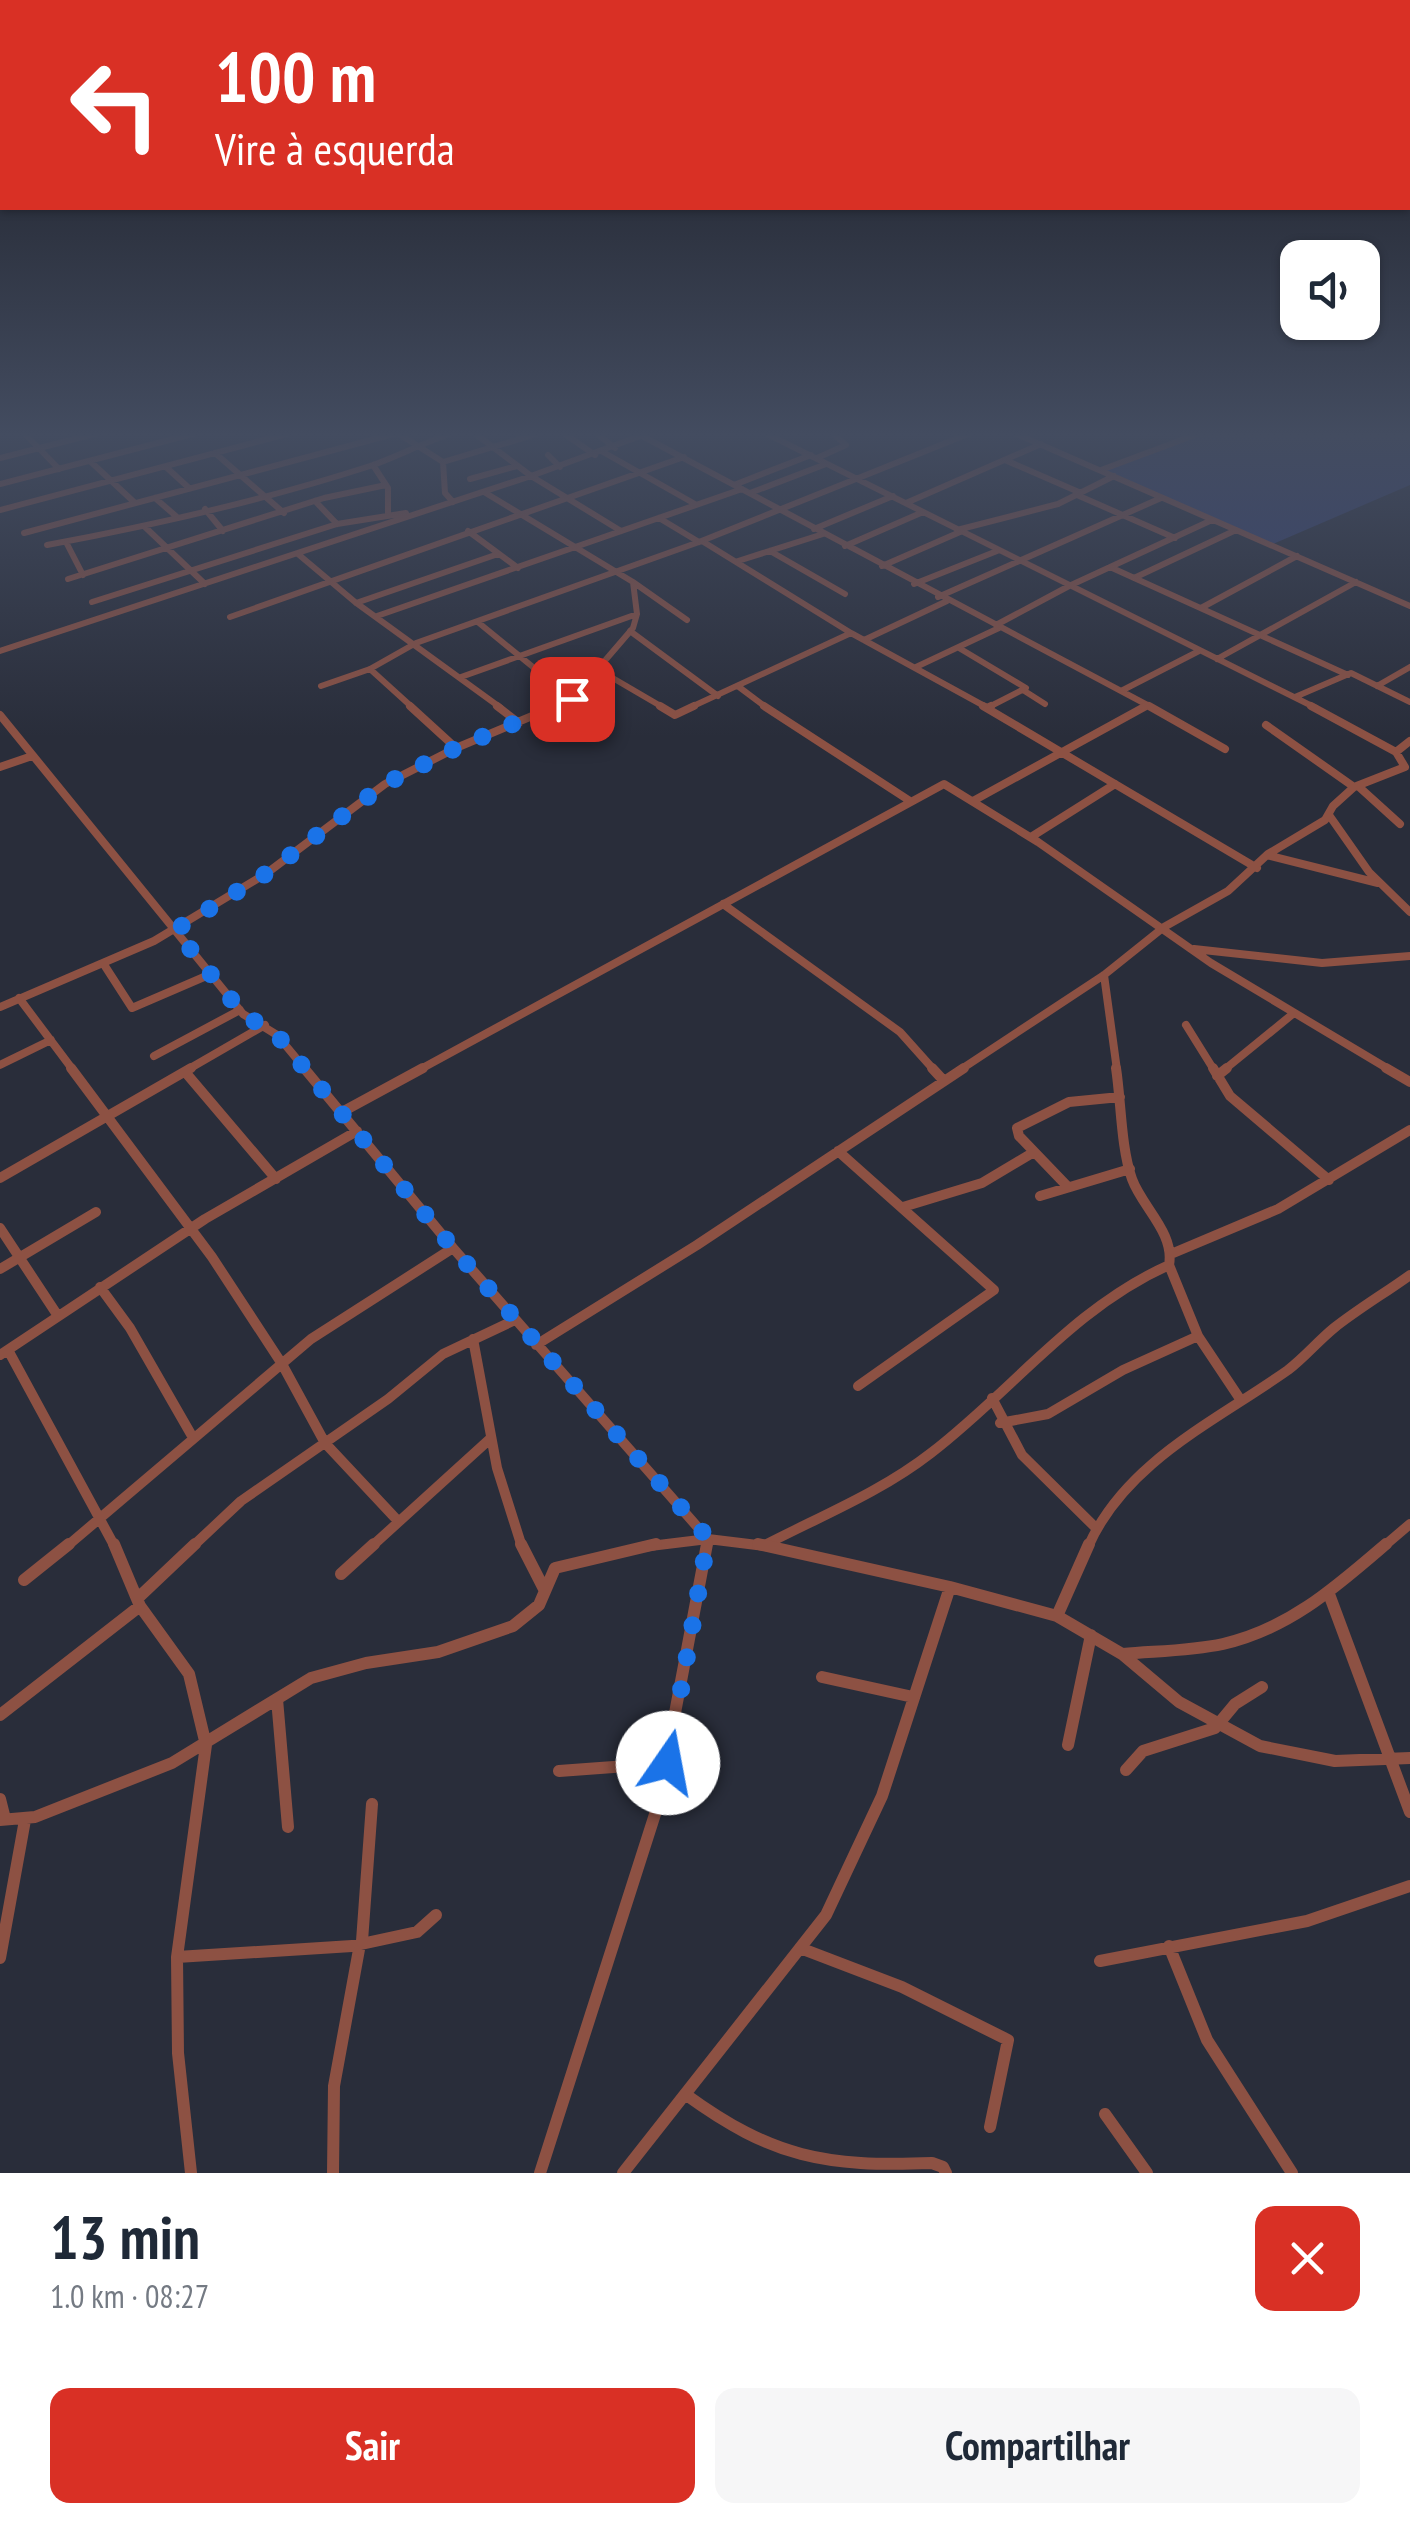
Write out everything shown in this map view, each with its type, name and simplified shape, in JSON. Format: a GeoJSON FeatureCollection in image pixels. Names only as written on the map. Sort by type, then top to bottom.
{"type":"FeatureCollection","features":[{"type":"Feature","properties":{"kind":"street"},"geometry":{"type":"LineString","coordinates":[[47,546],[110,533]]}},
{"type":"Feature","properties":{"kind":"street"},"geometry":{"type":"LineString","coordinates":[[152,533],[205,584]]}},
{"type":"Feature","properties":{"kind":"street"},"geometry":{"type":"LineString","coordinates":[[68,580],[215,533]]}},
{"type":"Feature","properties":{"kind":"street"},"geometry":{"type":"LineString","coordinates":[[92,602],[307,533]]}},
{"type":"Feature","properties":{"kind":"street"},"geometry":{"type":"LineString","coordinates":[[0,651],[356,533]]}},
{"type":"Feature","properties":{"kind":"street"},"geometry":{"type":"LineString","coordinates":[[230,617],[461,533]]}},
{"type":"Feature","properties":{"kind":"street"},"geometry":{"type":"LineString","coordinates":[[471,533],[518,568]]}},
{"type":"Feature","properties":{"kind":"street"},"geometry":{"type":"LineString","coordinates":[[550,533],[632,582],[686,620]]}},
{"type":"Feature","properties":{"kind":"street"},"geometry":{"type":"LineString","coordinates":[[376,616],[614,533]]}},
{"type":"Feature","properties":{"kind":"street"},"geometry":{"type":"LineString","coordinates":[[686,533],[1257,868]]}},
{"type":"Feature","properties":{"kind":"street"},"geometry":{"type":"LineString","coordinates":[[321,686],[370,669],[416,643],[722,533]]}},
{"type":"Feature","properties":{"kind":"street"},"geometry":{"type":"LineString","coordinates":[[845,546],[874,533]]}},
{"type":"Feature","properties":{"kind":"street"},"geometry":{"type":"LineString","coordinates":[[882,566],[953,533]]}},
{"type":"Feature","properties":{"kind":"street"},"geometry":{"type":"LineString","coordinates":[[536,1345],[1104,975],[1164,928],[1228,892],[1257,868],[1266,855],[1329,815],[1333,806],[1356,786],[1408,768],[1396,752],[1295,697],[963,533]]}},
{"type":"Feature","properties":{"kind":"street"},"geometry":{"type":"LineString","coordinates":[[938,597],[1079,533]]}},
{"type":"Feature","properties":{"kind":"street"},"geometry":{"type":"LineString","coordinates":[[1164,533],[1175,538]]}},
{"type":"Feature","properties":{"kind":"street"},"geometry":{"type":"LineString","coordinates":[[916,668],[960,648],[1068,586],[1184,533]]}},
{"type":"Feature","properties":{"kind":"street"},"geometry":{"type":"LineString","coordinates":[[1134,578],[1229,533]]}},
{"type":"Feature","properties":{"kind":"street"},"geometry":{"type":"LineString","coordinates":[[1244,533],[1410,606]]}},
{"type":"Feature","properties":{"kind":"street"},"geometry":{"type":"LineString","coordinates":[[738,561],[823,534],[1225,749]]}},
{"type":"Feature","properties":{"kind":"street"},"geometry":{"type":"LineString","coordinates":[[66,542],[83,574]]}},
{"type":"Feature","properties":{"kind":"street"},"geometry":{"type":"LineString","coordinates":[[770,551],[845,594]]}},
{"type":"Feature","properties":{"kind":"street"},"geometry":{"type":"LineString","coordinates":[[914,584],[996,551]]}},
{"type":"Feature","properties":{"kind":"street"},"geometry":{"type":"LineString","coordinates":[[298,554],[356,603],[416,643],[519,723]]}},
{"type":"Feature","properties":{"kind":"street"},"geometry":{"type":"LineString","coordinates":[[356,603],[498,554]]}},
{"type":"Feature","properties":{"kind":"street"},"geometry":{"type":"LineString","coordinates":[[1201,608],[1297,556]]}},
{"type":"Feature","properties":{"kind":"street"},"geometry":{"type":"LineString","coordinates":[[1110,567],[1410,702]]}},
{"type":"Feature","properties":{"kind":"street"},"geometry":{"type":"LineString","coordinates":[[0,1007],[175,930],[267,873],[385,784],[456,748],[572,699],[630,632],[637,614],[632,582]]}},
{"type":"Feature","properties":{"kind":"street"},"geometry":{"type":"LineString","coordinates":[[1216,659],[1356,582]]}},
{"type":"Feature","properties":{"kind":"street"},"geometry":{"type":"LineString","coordinates":[[864,640],[947,601]]}},
{"type":"Feature","properties":{"kind":"street"},"geometry":{"type":"LineString","coordinates":[[461,677],[637,614]]}},
{"type":"Feature","properties":{"kind":"street"},"geometry":{"type":"LineString","coordinates":[[479,623],[572,699]]}},
{"type":"Feature","properties":{"kind":"street"},"geometry":{"type":"LineString","coordinates":[[630,632],[718,696]]}},
{"type":"Feature","properties":{"kind":"street"},"geometry":{"type":"LineString","coordinates":[[599,670],[675,716],[851,633]]}},
{"type":"Feature","properties":{"kind":"street"},"geometry":{"type":"LineString","coordinates":[[960,648],[1025,685],[1024,690]]}},
{"type":"Feature","properties":{"kind":"street"},"geometry":{"type":"LineString","coordinates":[[1121,691],[1199,651]]}},
{"type":"Feature","properties":{"kind":"street"},"geometry":{"type":"LineString","coordinates":[[1378,686],[1410,666]]}},
{"type":"Feature","properties":{"kind":"street"},"geometry":{"type":"LineString","coordinates":[[370,669],[456,748]]}},
{"type":"Feature","properties":{"kind":"street"},"geometry":{"type":"LineString","coordinates":[[1295,697],[1348,675]]}},
{"type":"Feature","properties":{"kind":"street"},"geometry":{"type":"LineString","coordinates":[[739,687],[777,716],[910,801]]}},
{"type":"Feature","properties":{"kind":"street"},"geometry":{"type":"LineString","coordinates":[[1024,690],[1046,704]]}},
{"type":"Feature","properties":{"kind":"street"},"geometry":{"type":"LineString","coordinates":[[987,708],[1024,690]]}},
{"type":"Feature","properties":{"kind":"street"},"geometry":{"type":"LineString","coordinates":[[973,801],[1146,706]]}},
{"type":"Feature","properties":{"kind":"street"},"geometry":{"type":"LineString","coordinates":[[0,715],[240,1010],[265,1025],[536,1345],[708,1538]]}},
{"type":"Feature","properties":{"kind":"street"},"geometry":{"type":"LineString","coordinates":[[1266,726],[1356,786],[1400,824]]}},
{"type":"Feature","properties":{"kind":"street"},"geometry":{"type":"LineString","coordinates":[[1396,752],[1410,741]]}},
{"type":"Feature","properties":{"kind":"street"},"geometry":{"type":"LineString","coordinates":[[0,767],[32,756]]}},
{"type":"Feature","properties":{"kind":"street"},"geometry":{"type":"LineString","coordinates":[[342,1112],[944,784],[1193,948],[1410,1082]]}},
{"type":"Feature","properties":{"kind":"street"},"geometry":{"type":"LineString","coordinates":[[1031,838],[1115,784]]}},
{"type":"Feature","properties":{"kind":"street"},"geometry":{"type":"LineString","coordinates":[[1329,815],[1380,884],[1410,912]]}},
{"type":"Feature","properties":{"kind":"street"},"geometry":{"type":"LineString","coordinates":[[1266,855],[1380,884]]}},
{"type":"Feature","properties":{"kind":"street"},"geometry":{"type":"LineString","coordinates":[[1392,894],[1410,899]]}},
{"type":"Feature","properties":{"kind":"street"},"geometry":{"type":"LineString","coordinates":[[724,904],[900,1032],[944,1081]]}},
{"type":"Feature","properties":{"kind":"street"},"geometry":{"type":"LineString","coordinates":[[1193,948],[1322,962],[1410,956]]}},
{"type":"Feature","properties":{"kind":"street"},"geometry":{"type":"LineString","coordinates":[[104,963],[132,1008],[212,974]]}},
{"type":"Feature","properties":{"kind":"street"},"geometry":{"type":"LineString","coordinates":[[1104,975],[1130,1168],[1198,1336],[1213,1364],[1240,1399]]}},
{"type":"Feature","properties":{"kind":"street"},"geometry":{"type":"LineString","coordinates":[[19,998],[212,1256],[282,1364],[326,1443],[398,1521]]}},
{"type":"Feature","properties":{"kind":"street"},"geometry":{"type":"LineString","coordinates":[[154,1056],[240,1010]]}},
{"type":"Feature","properties":{"kind":"street"},"geometry":{"type":"LineString","coordinates":[[1218,1076],[1294,1012]]}},
{"type":"Feature","properties":{"kind":"street"},"geometry":{"type":"LineString","coordinates":[[0,1178],[110,1118],[265,1025]]}},
{"type":"Feature","properties":{"kind":"street"},"geometry":{"type":"LineString","coordinates":[[1186,1025],[1230,1096],[1329,1180]]}},
{"type":"Feature","properties":{"kind":"street"},"geometry":{"type":"LineString","coordinates":[[0,1066],[51,1040]]}},
{"type":"Feature","properties":{"kind":"street"},"geometry":{"type":"LineString","coordinates":[[186,1073],[276,1178]]}},
{"type":"Feature","properties":{"kind":"street"},"geometry":{"type":"LineString","coordinates":[[1068,1187],[1034,1152],[1018,1128],[1069,1102],[1120,1096]]}},
{"type":"Feature","properties":{"kind":"street"},"geometry":{"type":"LineString","coordinates":[[765,1545],[905,1472],[947,1441],[992,1398],[1138,1276],[1278,1208],[1410,1130]]}},
{"type":"Feature","properties":{"kind":"street"},"geometry":{"type":"LineString","coordinates":[[192,2173],[178,2053],[177,1957],[206,1745],[189,1674],[139,1602],[103,1519],[4,1353],[189,1230],[356,1131]]}},
{"type":"Feature","properties":{"kind":"street"},"geometry":{"type":"LineString","coordinates":[[838,1151],[994,1290],[858,1386]]}},
{"type":"Feature","properties":{"kind":"street"},"geometry":{"type":"LineString","coordinates":[[903,1206],[982,1183],[1034,1152]]}},
{"type":"Feature","properties":{"kind":"street"},"geometry":{"type":"LineString","coordinates":[[1040,1196],[1130,1168]]}},
{"type":"Feature","properties":{"kind":"street"},"geometry":{"type":"LineString","coordinates":[[0,1270],[96,1212]]}},
{"type":"Feature","properties":{"kind":"street"},"geometry":{"type":"LineString","coordinates":[[0,1228],[58,1316]]}},
{"type":"Feature","properties":{"kind":"street"},"geometry":{"type":"LineString","coordinates":[[24,1580],[103,1519],[192,1436],[340,1319],[453,1248]]}},
{"type":"Feature","properties":{"kind":"street"},"geometry":{"type":"LineString","coordinates":[[1057,1616],[1096,1528],[1134,1478],[1240,1399],[1290,1369],[1334,1328],[1410,1276]]}},
{"type":"Feature","properties":{"kind":"street"},"geometry":{"type":"LineString","coordinates":[[100,1288],[150,1361],[192,1436]]}},
{"type":"Feature","properties":{"kind":"street"},"geometry":{"type":"LineString","coordinates":[[0,1715],[139,1602],[241,1500],[326,1443],[443,1354],[515,1320]]}},
{"type":"Feature","properties":{"kind":"street"},"geometry":{"type":"LineString","coordinates":[[1000,1423],[1048,1414],[1123,1370],[1198,1336]]}},
{"type":"Feature","properties":{"kind":"street"},"geometry":{"type":"LineString","coordinates":[[473,1338],[496,1469],[528,1563],[545,1590]]}},
{"type":"Feature","properties":{"kind":"street"},"geometry":{"type":"LineString","coordinates":[[992,1398],[1000,1423],[1037,1476],[1096,1528]]}},
{"type":"Feature","properties":{"kind":"street"},"geometry":{"type":"LineString","coordinates":[[341,1574],[491,1438]]}},
{"type":"Feature","properties":{"kind":"street"},"geometry":{"type":"LineString","coordinates":[[1122,1654],[1221,1645],[1292,1621],[1410,1524]]}},
{"type":"Feature","properties":{"kind":"street"},"geometry":{"type":"LineString","coordinates":[[540,2173],[657,1808],[708,1538]]}},
{"type":"Feature","properties":{"kind":"street"},"geometry":{"type":"LineString","coordinates":[[0,1800],[3,1819],[26,1820],[206,1745],[311,1678],[340,1669],[438,1652],[513,1626],[540,1605],[554,1568],[649,1545],[708,1538],[765,1545],[1057,1616],[1122,1654],[1179,1702],[1260,1746],[1335,1761],[1410,1758]]}},
{"type":"Feature","properties":{"kind":"street"},"geometry":{"type":"LineString","coordinates":[[623,2173],[826,1915],[850,1874],[897,1755],[950,1587]]}},
{"type":"Feature","properties":{"kind":"street"},"geometry":{"type":"LineString","coordinates":[[1329,1594],[1410,1812]]}},
{"type":"Feature","properties":{"kind":"street"},"geometry":{"type":"LineString","coordinates":[[1068,1745],[1092,1635]]}},
{"type":"Feature","properties":{"kind":"street"},"geometry":{"type":"LineString","coordinates":[[822,1677],[913,1697]]}},
{"type":"Feature","properties":{"kind":"street"},"geometry":{"type":"LineString","coordinates":[[1126,1770],[1132,1756],[1142,1748],[1198,1736],[1218,1726],[1236,1703],[1262,1687]]}},
{"type":"Feature","properties":{"kind":"street"},"geometry":{"type":"LineString","coordinates":[[277,1699],[288,1827]]}},
{"type":"Feature","properties":{"kind":"street"},"geometry":{"type":"LineString","coordinates":[[559,1771],[668,1763]]}},
{"type":"Feature","properties":{"kind":"street"},"geometry":{"type":"LineString","coordinates":[[333,2173],[328,2126],[330,2087],[361,1942],[372,1804]]}},
{"type":"Feature","properties":{"kind":"street"},"geometry":{"type":"LineString","coordinates":[[0,1958],[26,1820]]}},
{"type":"Feature","properties":{"kind":"street"},"geometry":{"type":"LineString","coordinates":[[1100,1961],[1307,1921],[1410,1886]]}},
{"type":"Feature","properties":{"kind":"street"},"geometry":{"type":"LineString","coordinates":[[177,1957],[361,1942],[416,1932],[436,1915]]}},
{"type":"Feature","properties":{"kind":"street"},"geometry":{"type":"LineString","coordinates":[[1169,1946],[1207,2040],[1292,2173]]}},
{"type":"Feature","properties":{"kind":"street"},"geometry":{"type":"LineString","coordinates":[[800,1948],[902,1987],[1008,2040],[990,2128]]}},
{"type":"Feature","properties":{"kind":"street"},"geometry":{"type":"LineString","coordinates":[[685,2094],[720,2121],[760,2144],[801,2158],[847,2169],[932,2163],[944,2167],[946,2173]]}},
{"type":"Feature","properties":{"kind":"street"},"geometry":{"type":"LineString","coordinates":[[1105,2114],[1147,2173]]}},
{"type":"Feature","properties":{"kind":"shaded area"},"geometry":{"type":"Polygon","coordinates":[[[1249,533],[1298,533],[1273,544],[1249,533]]]}},
{"type":"Feature","properties":{"kind":"route"},"geometry":{"type":"LineString","coordinates":[[572,699],[456,748],[385,784],[267,873],[175,930],[243,1014],[277,1035],[453,1248],[708,1538],[668,1763]]}}]}
